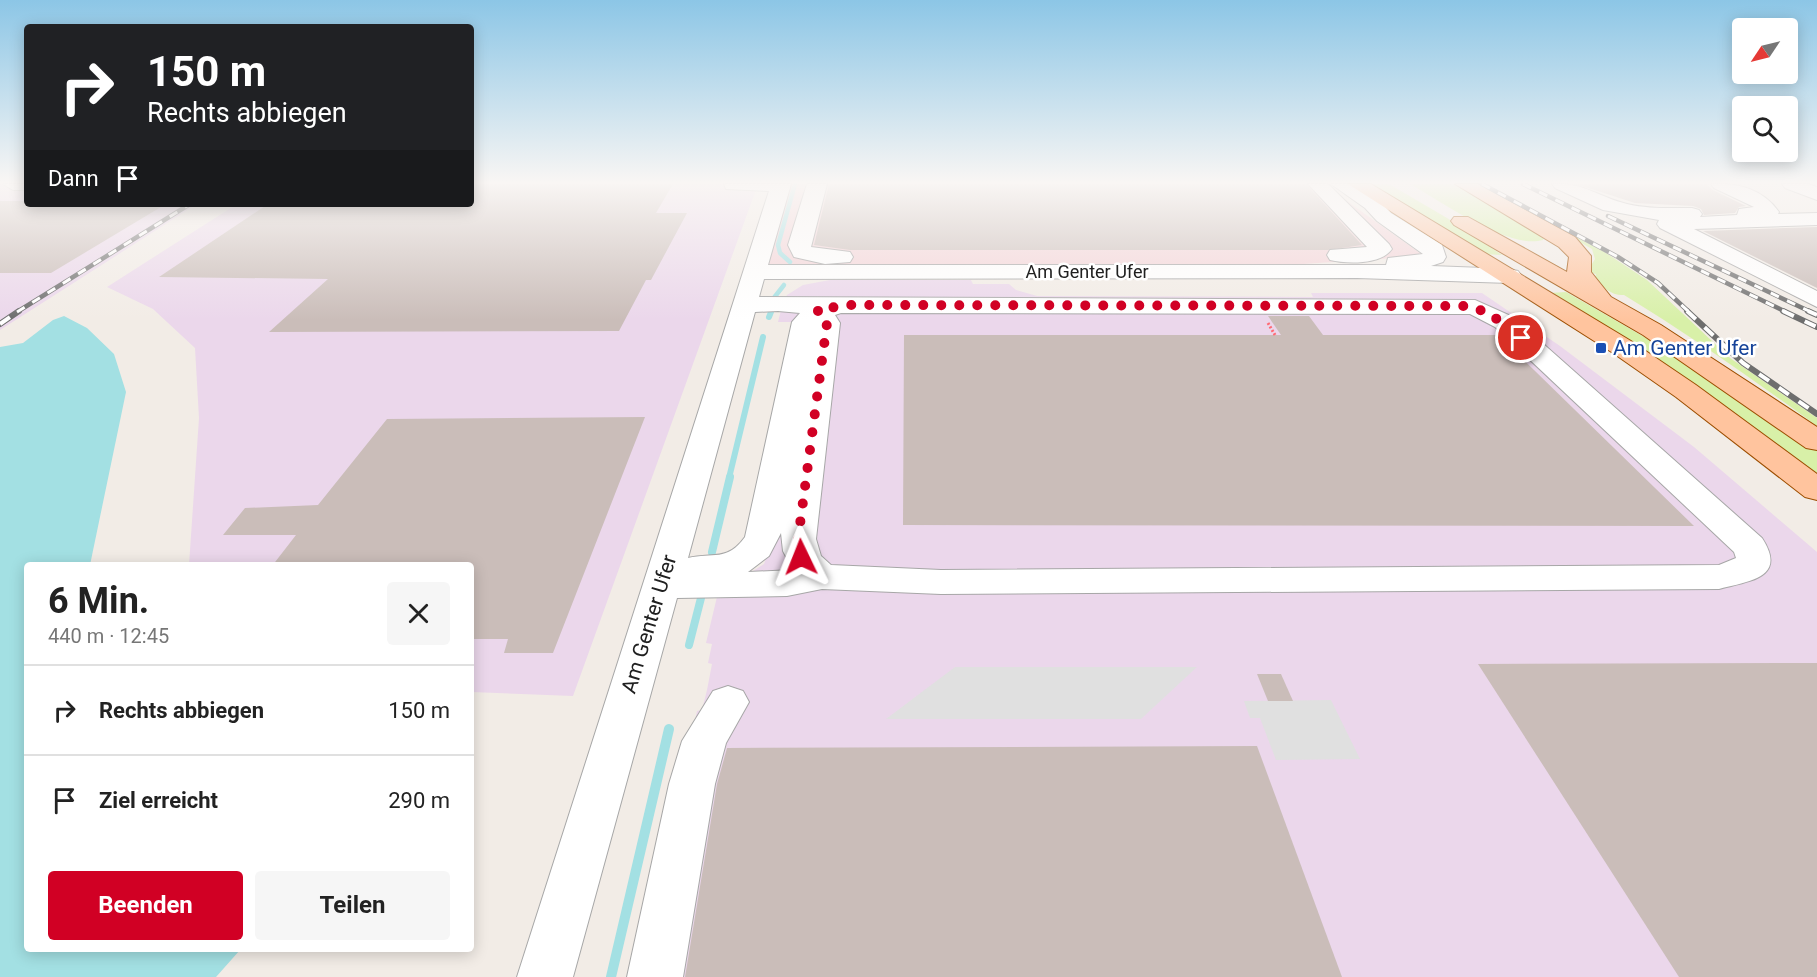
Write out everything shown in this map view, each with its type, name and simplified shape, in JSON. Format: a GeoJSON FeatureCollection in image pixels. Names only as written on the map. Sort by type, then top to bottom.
{"type":"FeatureCollection","features":[{"type":"Feature","properties":{"kind":"main road"},"geometry":{"type":"LineString","coordinates":[[1442,230],[1509,266],[1686,391],[1817,490]]}},
{"type":"Feature","properties":{"kind":"main road"},"geometry":{"type":"LineString","coordinates":[[1476,230],[1491,238],[1528,247],[1567,242]]}},
{"type":"Feature","properties":{"kind":"main road"},"geometry":{"type":"LineString","coordinates":[[1545,230],[1567,242],[1580,256],[1578,266],[1584,280],[1603,301]]}},
{"type":"Feature","properties":{"kind":"main road"},"geometry":{"type":"LineString","coordinates":[[1491,238],[1509,266],[1553,273],[1603,301],[1681,349],[1817,441]]}},
{"type":"Feature","properties":{"kind":"main road"},"geometry":{"type":"LineString","coordinates":[[1509,266],[1557,254],[1567,242]]}},
{"type":"Feature","properties":{"kind":"main road"},"geometry":{"type":"LineString","coordinates":[[1553,273],[1578,266]]}},
{"type":"Feature","properties":{"kind":"street","name":"Am Genter Ufer"},"geometry":{"type":"LineString","coordinates":[[545,977],[768,230]]}},
{"type":"Feature","properties":{"kind":"street"},"geometry":{"type":"LineString","coordinates":[[805,230],[799,245],[802,252],[825,257],[1366,255],[1381,249],[1362,230]]}},
{"type":"Feature","properties":{"kind":"street"},"geometry":{"type":"LineString","coordinates":[[1357,271],[1358,266],[1365,263],[1426,261],[1435,257],[1434,250],[1403,230]]}},
{"type":"Feature","properties":{"kind":"street"},"geometry":{"type":"LineString","coordinates":[[1678,230],[1817,300]]}},
{"type":"Feature","properties":{"kind":"street","name":"Am Genter Ufer"},"geometry":{"type":"LineString","coordinates":[[746,301],[1357,271],[1420,273],[1509,266]]}},
{"type":"Feature","properties":{"kind":"street"},"geometry":{"type":"LineString","coordinates":[[663,578],[787,584],[822,577],[941,582],[1719,578],[1744,570],[1753,563],[1754,556],[1749,546],[1504,322],[1475,307],[848,305],[809,308],[746,301]]}},
{"type":"Feature","properties":{"kind":"street"},"geometry":{"type":"LineString","coordinates":[[746,301],[780,327],[796,334],[801,344]]}},
{"type":"Feature","properties":{"kind":"street"},"geometry":{"type":"LineString","coordinates":[[663,578],[742,562],[754,553],[763,537],[809,308]]}},
{"type":"Feature","properties":{"kind":"street"},"geometry":{"type":"LineString","coordinates":[[809,308],[826,318],[827,323],[798,539],[801,557],[808,568],[822,577]]}},
{"type":"Feature","properties":{"kind":"street"},"geometry":{"type":"LineString","coordinates":[[655,977],[692,784],[704,741],[728,702]]}},
{"type":"Feature","properties":{"kind":"shaded area"},"geometry":{"type":"Polygon","coordinates":[[[0,230],[157,230],[0,330],[0,230]]]}},
{"type":"Feature","properties":{"kind":"shaded area"},"geometry":{"type":"Polygon","coordinates":[[[197,230],[742,230],[573,696],[474,692],[474,562],[189,562],[199,418],[195,348],[153,309],[107,287],[197,230]]]}},
{"type":"Feature","properties":{"kind":"shaded area"},"geometry":{"type":"Polygon","coordinates":[[[768,230],[1387,230],[1424,256],[1288,265],[755,272],[768,230]]]}},
{"type":"Feature","properties":{"kind":"shaded area"},"geometry":{"type":"Polygon","coordinates":[[[830,280],[971,280],[973,284],[1009,284],[1016,290],[1037,296],[1313,297],[1311,293],[1482,293],[1560,346],[1694,447],[1817,552],[1817,977],[639,977],[697,711],[702,710],[707,690],[712,664],[708,663],[712,644],[706,643],[721,580],[753,571],[764,564],[768,553],[811,322],[778,322],[783,302],[787,295],[803,285],[830,280]]]}},
{"type":"Feature","properties":{"kind":"shaded area"},"geometry":{"type":"Polygon","coordinates":[[[955,667],[1197,667],[1141,719],[886,719],[955,667]]]}},
{"type":"Feature","properties":{"kind":"shaded area"},"geometry":{"type":"Polygon","coordinates":[[[1331,700],[1360,759],[1276,760],[1260,718],[1250,718],[1244,701],[1331,700]]]}},
{"type":"Feature","properties":{"kind":"green space"},"geometry":{"type":"Polygon","coordinates":[[[1443,230],[1464,230],[1502,255],[1483,254],[1443,230]]]}},
{"type":"Feature","properties":{"kind":"green space"},"geometry":{"type":"Polygon","coordinates":[[[1491,230],[1531,230],[1544,237],[1543,240],[1529,241],[1491,230]]]}},
{"type":"Feature","properties":{"kind":"green space"},"geometry":{"type":"Polygon","coordinates":[[[1558,230],[1603,251],[1647,280],[1730,358],[1817,418],[1817,426],[1674,326],[1624,295],[1608,290],[1595,279],[1596,274],[1587,272],[1595,259],[1592,249],[1558,230]]]}},
{"type":"Feature","properties":{"kind":"green space"},"geometry":{"type":"Polygon","coordinates":[[[1566,292],[1672,353],[1817,450],[1817,477],[1549,293],[1566,292]]]}},
{"type":"Feature","properties":{"kind":"water"},"geometry":{"type":"Polygon","coordinates":[[[64,316],[87,328],[114,354],[126,392],[91,562],[24,562],[24,952],[238,952],[216,977],[0,977],[0,347],[23,343],[53,320],[64,316]]]}},
{"type":"Feature","properties":{"kind":"building"},"geometry":{"type":"Polygon","coordinates":[[[0,230],[123,230],[51,273],[0,273],[0,230]]]}},
{"type":"Feature","properties":{"kind":"building"},"geometry":{"type":"Polygon","coordinates":[[[230,230],[678,230],[651,280],[646,280],[619,331],[269,332],[328,279],[159,277],[230,230]]]}},
{"type":"Feature","properties":{"kind":"building"},"geometry":{"type":"Polygon","coordinates":[[[818,230],[1348,230],[1362,245],[1328,250],[850,250],[814,245],[818,230]]]}},
{"type":"Feature","properties":{"kind":"building"},"geometry":{"type":"Polygon","coordinates":[[[1817,230],[1817,288],[1703,231],[1817,230]]]}},
{"type":"Feature","properties":{"kind":"building"},"geometry":{"type":"Polygon","coordinates":[[[1268,316],[1309,316],[1323,335],[1498,335],[1694,526],[903,525],[904,335],[1281,335],[1268,316]]]}},
{"type":"Feature","properties":{"kind":"building"},"geometry":{"type":"Polygon","coordinates":[[[645,417],[553,653],[504,653],[508,639],[474,639],[474,562],[275,562],[296,535],[223,535],[245,508],[318,505],[387,419],[645,417]]]}},
{"type":"Feature","properties":{"kind":"building"},"geometry":{"type":"Polygon","coordinates":[[[1817,663],[1817,977],[1679,977],[1478,664],[1817,663]]]}},
{"type":"Feature","properties":{"kind":"building"},"geometry":{"type":"Polygon","coordinates":[[[1257,674],[1281,674],[1293,701],[1268,701],[1257,674]]]}},
{"type":"Feature","properties":{"kind":"building"},"geometry":{"type":"Polygon","coordinates":[[[1257,746],[1342,977],[685,977],[717,784],[727,748],[1257,746]]]}},
{"type":"Feature","properties":{"kind":"waterway"},"geometry":{"type":"LineString","coordinates":[[782,230],[778,245],[780,253],[790,262]]}},
{"type":"Feature","properties":{"kind":"waterway"},"geometry":{"type":"LineString","coordinates":[[773,299],[784,285]]}},
{"type":"Feature","properties":{"kind":"waterway"},"geometry":{"type":"LineString","coordinates":[[769,317],[771,312]]}},
{"type":"Feature","properties":{"kind":"waterway"},"geometry":{"type":"LineString","coordinates":[[729,478],[763,337]]}},
{"type":"Feature","properties":{"kind":"waterway"},"geometry":{"type":"LineString","coordinates":[[712,552],[730,477]]}},
{"type":"Feature","properties":{"kind":"waterway"},"geometry":{"type":"LineString","coordinates":[[689,645],[701,598]]}},
{"type":"Feature","properties":{"kind":"waterway"},"geometry":{"type":"LineString","coordinates":[[611,977],[669,729]]}},
{"type":"Feature","properties":{"kind":"railway"},"geometry":{"type":"LineString","coordinates":[[17,312],[149,230]]}},
{"type":"Feature","properties":{"kind":"railway"},"geometry":{"type":"LineString","coordinates":[[1567,230],[1618,257],[1658,283],[1689,312]]}},
{"type":"Feature","properties":{"kind":"railway"},"geometry":{"type":"LineString","coordinates":[[1617,230],[1786,312]]}},
{"type":"Feature","properties":{"kind":"railway"},"geometry":{"type":"LineString","coordinates":[[1637,230],[1811,312]]}},
{"type":"Feature","properties":{"kind":"railway"},"geometry":{"type":"LineString","coordinates":[[0,324],[19,311]]}},
{"type":"Feature","properties":{"kind":"railway"},"geometry":{"type":"LineString","coordinates":[[1687,311],[1743,363],[1817,414]]}},
{"type":"Feature","properties":{"kind":"railway"},"geometry":{"type":"LineString","coordinates":[[1783,311],[1817,327]]}},
{"type":"Feature","properties":{"kind":"railway"},"geometry":{"type":"LineString","coordinates":[[1808,311],[1817,315]]}},
{"type":"Feature","properties":{"kind":"place","name":"Am Genter Ufer"},"geometry":{"type":"Point","coordinates":[1601,348]}},
{"type":"Feature","properties":{"kind":"route"},"geometry":{"type":"LineString","coordinates":[[801,557],[798,539],[827,323],[826,318],[817,310],[848,305],[1467,306],[1489,313],[1504,322],[1521,338]]}}]}
